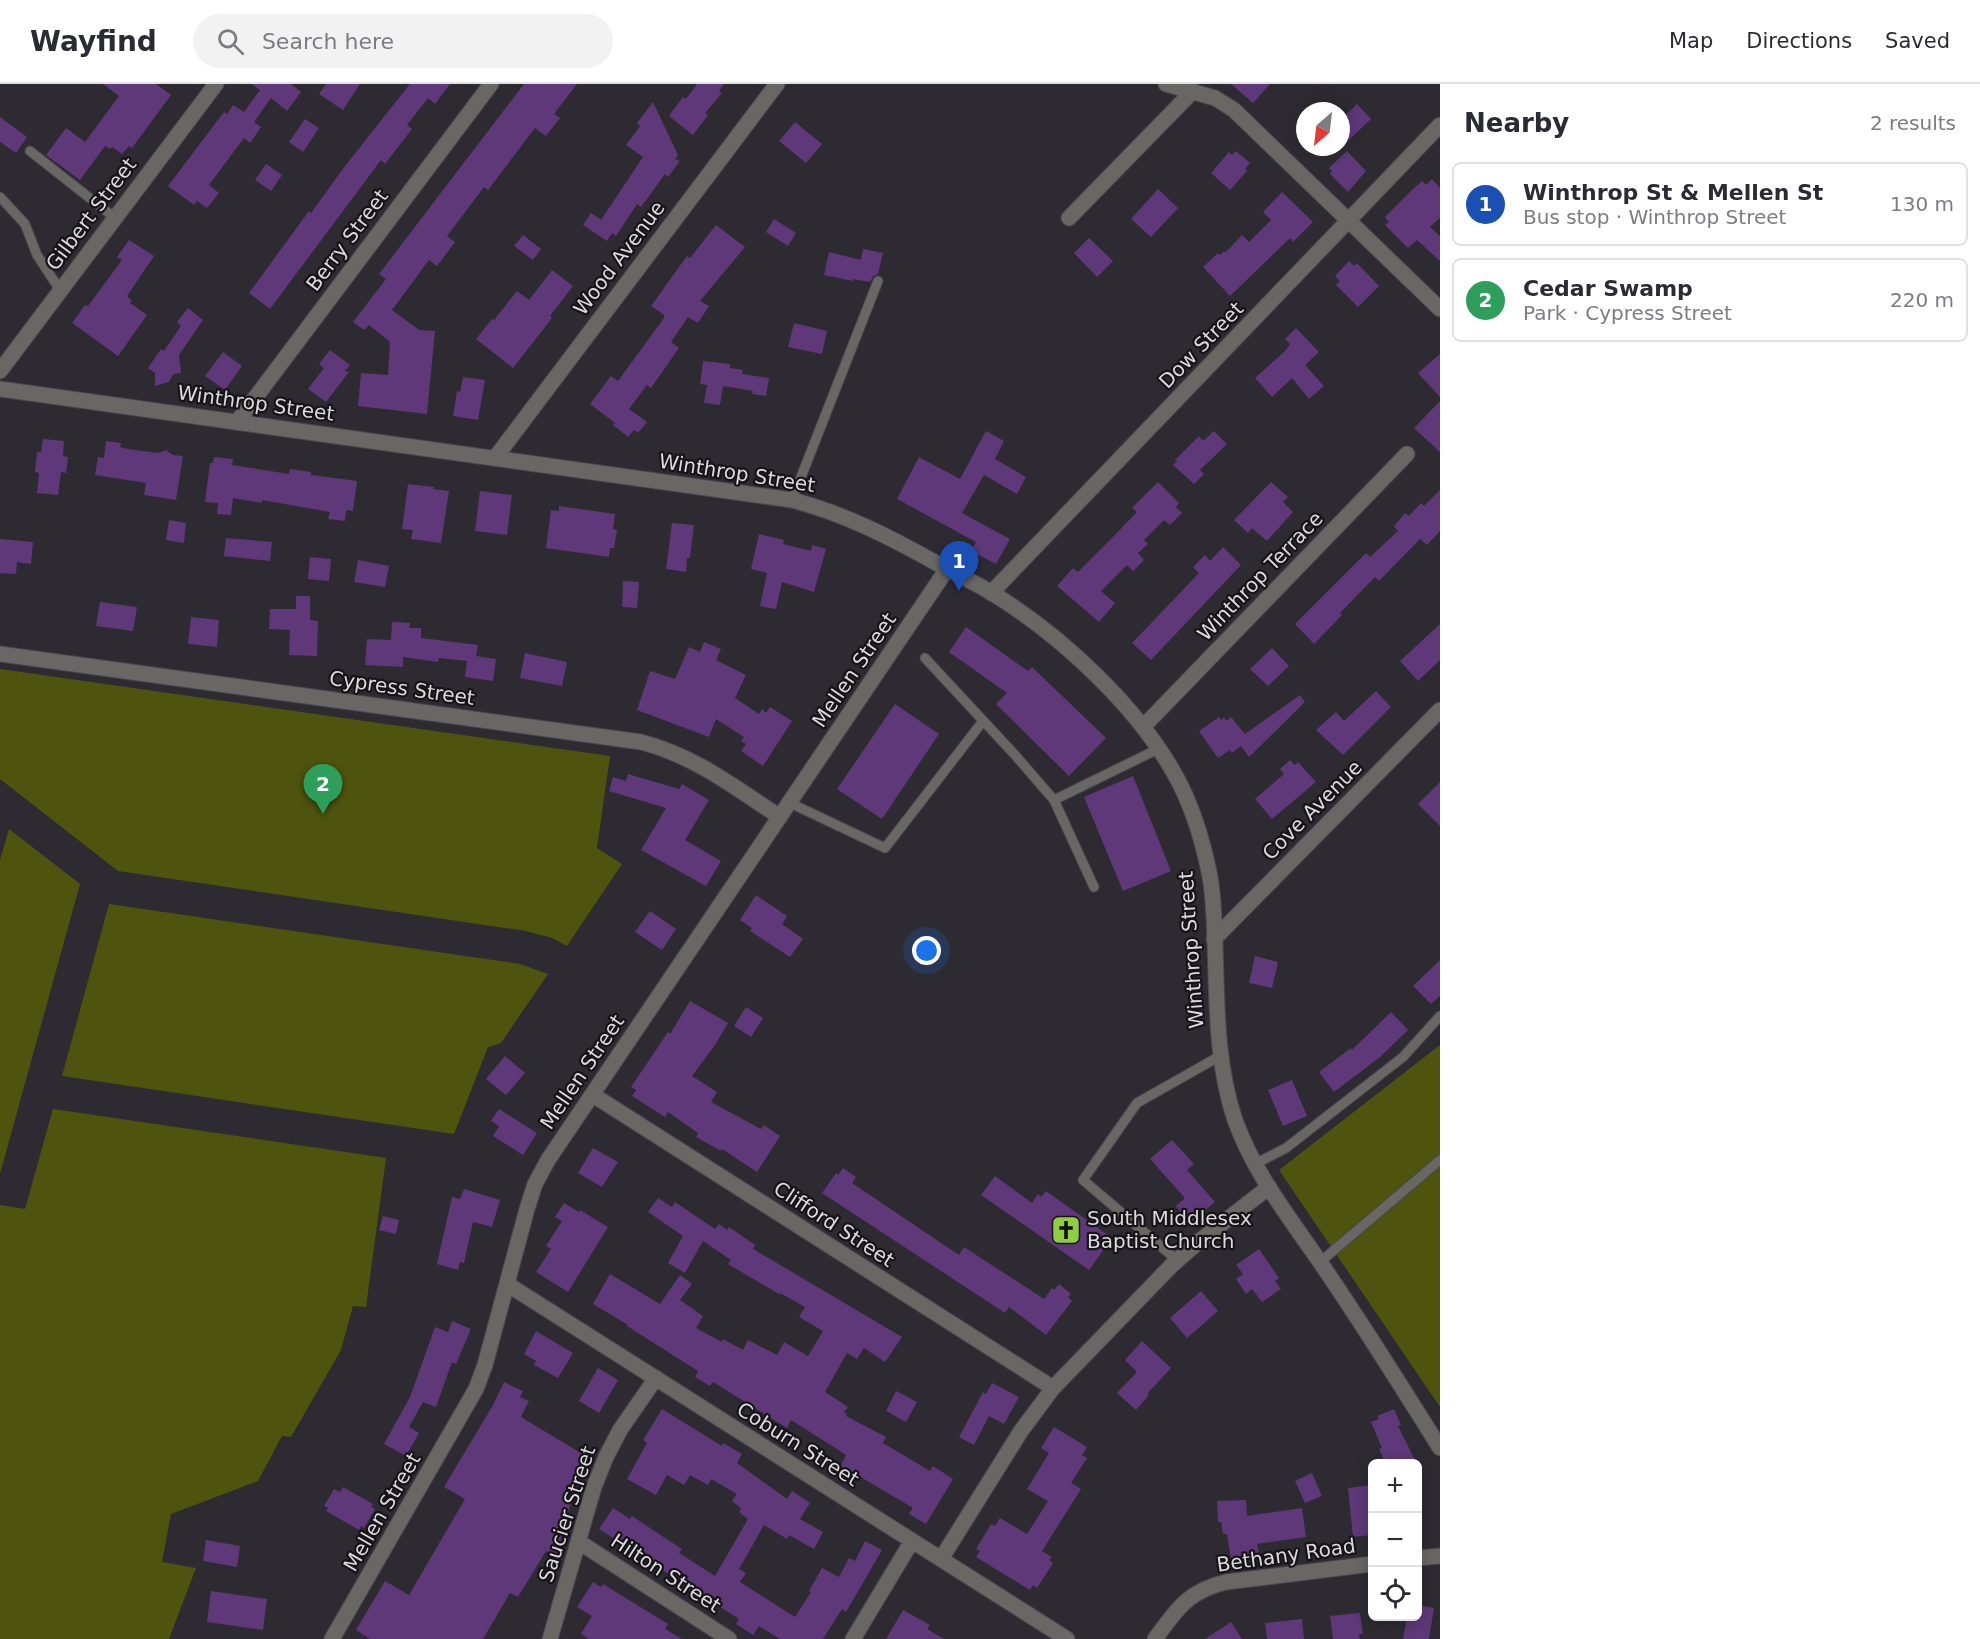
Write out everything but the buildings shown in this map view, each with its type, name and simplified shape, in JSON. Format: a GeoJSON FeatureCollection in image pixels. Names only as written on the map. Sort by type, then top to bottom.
{"type":"FeatureCollection","features":[{"type":"Feature","properties":{"kind":"street","name":"Gilbert Street"},"geometry":{"type":"LineString","coordinates":[[0,370],[216,84]]}},
{"type":"Feature","properties":{"kind":"street","name":"Berry Street"},"geometry":{"type":"LineString","coordinates":[[237,422],[491,84]]}},
{"type":"Feature","properties":{"kind":"street","name":"Wood Avenue"},"geometry":{"type":"LineString","coordinates":[[495,458],[777,84]]}},
{"type":"Feature","properties":{"kind":"street"},"geometry":{"type":"LineString","coordinates":[[1166,84],[1197,89],[1234,110],[1440,309]]}},
{"type":"Feature","properties":{"kind":"street"},"geometry":{"type":"LineString","coordinates":[[1070,218],[1197,89]]}},
{"type":"Feature","properties":{"kind":"street","name":"Dow Street"},"geometry":{"type":"LineString","coordinates":[[991,593],[1440,125]]}},
{"type":"Feature","properties":{"kind":"street","name":"Winthrop Street"},"geometry":{"type":"LineString","coordinates":[[0,390],[792,500],[822,508],[879,531],[991,593],[1030,619],[1070,652],[1143,727],[1180,785],[1204,851],[1210,880],[1220,1056],[1227,1096],[1236,1124],[1255,1164],[1384,1358],[1440,1448]]}},
{"type":"Feature","properties":{"kind":"street","name":"Winthrop Terrace"},"geometry":{"type":"LineString","coordinates":[[1143,727],[1407,454]]}},
{"type":"Feature","properties":{"kind":"street","name":"Mellen Street"},"geometry":{"type":"LineString","coordinates":[[332,1639],[476,1389],[485,1365],[536,1184],[548,1160],[947,569]]}},
{"type":"Feature","properties":{"kind":"street","name":"Cypress Street"},"geometry":{"type":"LineString","coordinates":[[0,654],[641,742],[666,748],[697,762],[780,817]]}},
{"type":"Feature","properties":{"kind":"street","name":"Cove Avenue"},"geometry":{"type":"LineString","coordinates":[[1214,939],[1440,710]]}},
{"type":"Feature","properties":{"kind":"street","name":"Clifford Street"},"geometry":{"type":"LineString","coordinates":[[593,1095],[1053,1388]]}},
{"type":"Feature","properties":{"kind":"street"},"geometry":{"type":"LineString","coordinates":[[941,1559],[1021,1431],[1053,1388],[1177,1260],[1269,1186]]}},
{"type":"Feature","properties":{"kind":"street","name":"Coburn Street"},"geometry":{"type":"LineString","coordinates":[[507,1284],[1067,1639]]}},
{"type":"Feature","properties":{"kind":"street","name":"Saucier Street"},"geometry":{"type":"LineString","coordinates":[[550,1639],[594,1487],[606,1457],[620,1430],[656,1378]]}},
{"type":"Feature","properties":{"kind":"street"},"geometry":{"type":"LineString","coordinates":[[853,1639],[912,1541]]}},
{"type":"Feature","properties":{"kind":"street","name":"Hilton Street"},"geometry":{"type":"LineString","coordinates":[[579,1542],[729,1639]]}},
{"type":"Feature","properties":{"kind":"street"},"geometry":{"type":"LineString","coordinates":[[1422,1558],[1440,1556]]}},
{"type":"Feature","properties":{"kind":"street","name":"Bethany Road"},"geometry":{"type":"LineString","coordinates":[[1155,1639],[1177,1610],[1192,1596],[1208,1587],[1226,1582],[1368,1564]]}},
{"type":"Feature","properties":{"kind":"lane"},"geometry":{"type":"LineString","coordinates":[[30,151],[115,218]]}},
{"type":"Feature","properties":{"kind":"lane"},"geometry":{"type":"LineString","coordinates":[[0,197],[25,224],[36,255],[52,275],[60,290]]}},
{"type":"Feature","properties":{"kind":"lane"},"geometry":{"type":"LineString","coordinates":[[792,500],[878,281]]}},
{"type":"Feature","properties":{"kind":"lane"},"geometry":{"type":"LineString","coordinates":[[925,658],[1054,800],[1094,887]]}},
{"type":"Feature","properties":{"kind":"lane"},"geometry":{"type":"LineString","coordinates":[[790,803],[885,848],[983,721]]}},
{"type":"Feature","properties":{"kind":"lane"},"geometry":{"type":"LineString","coordinates":[[1054,800],[1158,748]]}},
{"type":"Feature","properties":{"kind":"lane"},"geometry":{"type":"LineString","coordinates":[[1255,1164],[1286,1148],[1403,1056],[1440,1016]]}},
{"type":"Feature","properties":{"kind":"lane"},"geometry":{"type":"LineString","coordinates":[[1177,1260],[1083,1180],[1137,1103],[1220,1056]]}},
{"type":"Feature","properties":{"kind":"lane"},"geometry":{"type":"LineString","coordinates":[[1320,1262],[1440,1160]]}},
{"type":"Feature","properties":{"kind":"green space"},"geometry":{"type":"Polygon","coordinates":[[[0,669],[610,756],[597,848],[622,864],[567,946],[552,938],[526,931],[118,871],[0,779],[0,669]]]}},
{"type":"Feature","properties":{"kind":"green space"},"geometry":{"type":"Polygon","coordinates":[[[9,829],[80,884],[0,1174],[0,860],[9,829]]]}},
{"type":"Feature","properties":{"kind":"green space"},"geometry":{"type":"Polygon","coordinates":[[[109,904],[520,964],[548,974],[501,1043],[488,1047],[454,1134],[62,1076],[109,904]]]}},
{"type":"Feature","properties":{"kind":"green space"},"geometry":{"type":"Polygon","coordinates":[[[1440,1045],[1440,1407],[1279,1170],[1440,1045]]]}},
{"type":"Feature","properties":{"kind":"green space"},"geometry":{"type":"Polygon","coordinates":[[[53,1109],[386,1158],[366,1307],[353,1306],[341,1350],[291,1437],[282,1436],[258,1481],[171,1514],[162,1562],[196,1568],[169,1639],[0,1639],[0,1205],[25,1209],[53,1109]]]}},
{"type":"Feature","properties":{"kind":"place","name":"Winthrop St & Mellen St"},"geometry":{"type":"Point","coordinates":[959,591]}},
{"type":"Feature","properties":{"kind":"place","name":"Cedar Swamp"},"geometry":{"type":"Point","coordinates":[323,814]}},
{"type":"Feature","properties":{"kind":"place","name":"South Middlesex Baptist Church"},"geometry":{"type":"Point","coordinates":[1066,1230]}}]}
